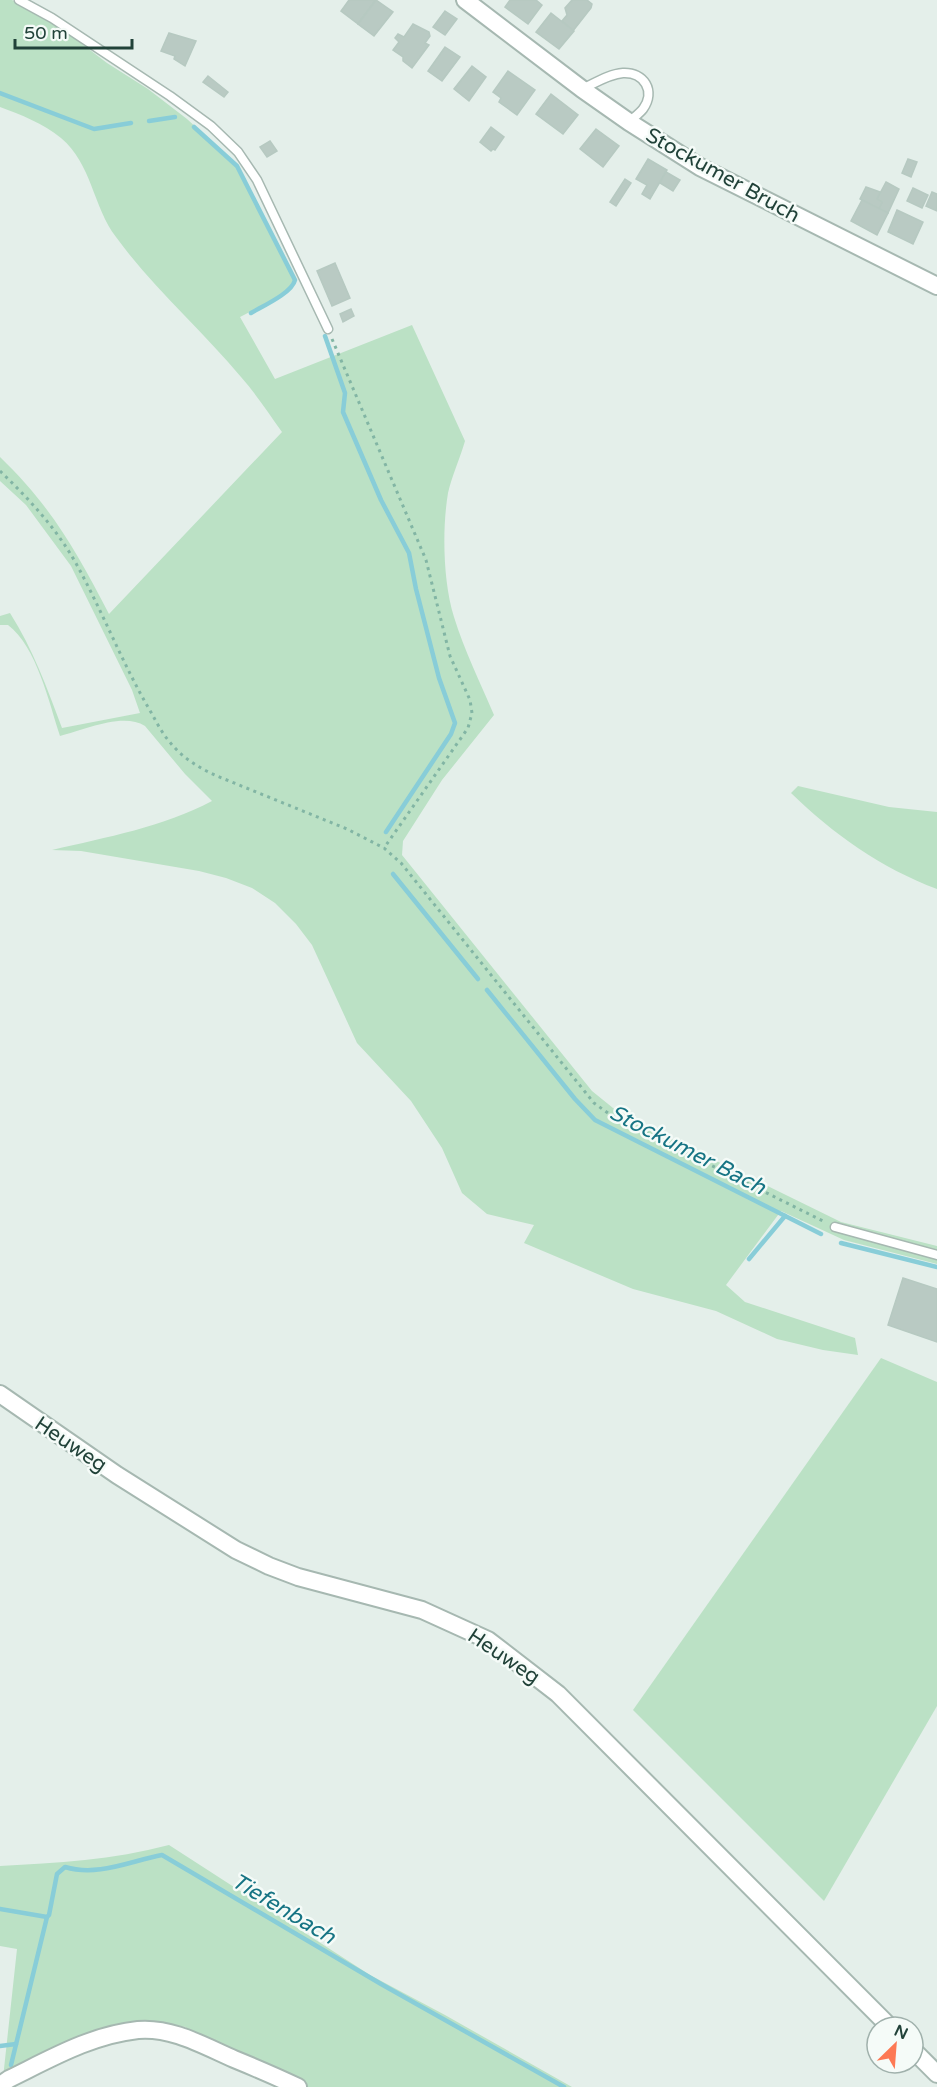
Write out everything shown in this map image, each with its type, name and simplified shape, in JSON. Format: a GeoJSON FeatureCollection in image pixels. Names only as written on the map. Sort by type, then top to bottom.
{"type":"FeatureCollection","features":[{"type":"Feature","properties":{"kind":"street","name":"Stockumer Bruch"},"geometry":{"type":"LineString","coordinates":[[465,0],[582,89],[700,167],[937,286]]}},
{"type":"Feature","properties":{"kind":"street","name":"Heuweg"},"geometry":{"type":"LineString","coordinates":[[0,1394],[117,1475],[236,1550],[298,1577],[422,1610],[488,1640],[558,1694],[878,2015]]}},
{"type":"Feature","properties":{"kind":"street"},"geometry":{"type":"LineString","coordinates":[[0,2085],[74,2048],[107,2036],[140,2030],[164,2031],[188,2039],[298,2087]]}},
{"type":"Feature","properties":{"kind":"street"},"geometry":{"type":"LineString","coordinates":[[925,2062],[937,2074]]}},
{"type":"Feature","properties":{"kind":"lane"},"geometry":{"type":"LineString","coordinates":[[20,0],[52,18],[170,96],[211,126],[238,152],[257,180],[328,329]]}},
{"type":"Feature","properties":{"kind":"lane"},"geometry":{"type":"LineString","coordinates":[[582,89],[619,74],[631,74],[641,78],[647,88],[645,105],[629,122]]}},
{"type":"Feature","properties":{"kind":"lane"},"geometry":{"type":"LineString","coordinates":[[835,1227],[937,1255]]}},
{"type":"Feature","properties":{"kind":"path"},"geometry":{"type":"LineString","coordinates":[[328,329],[426,560],[450,656],[465,687],[472,713],[468,728],[384,848]]}},
{"type":"Feature","properties":{"kind":"path"},"geometry":{"type":"LineString","coordinates":[[0,471],[40,512],[64,543],[78,566],[142,697],[169,741],[189,759],[216,776],[347,829],[384,848],[401,863],[594,1103],[612,1116],[835,1227]]}},
{"type":"Feature","properties":{"kind":"green space"},"geometry":{"type":"Polygon","coordinates":[[[0,0],[12,0],[65,31],[187,119],[236,164],[296,279],[285,294],[240,317],[275,379],[412,325],[465,441],[448,493],[444,539],[446,572],[450,603],[458,629],[494,715],[442,780],[403,841],[402,855],[592,1091],[613,1108],[841,1222],[937,1246],[937,1264],[844,1240],[781,1211],[726,1285],[745,1302],[855,1338],[858,1355],[823,1350],[777,1339],[716,1311],[633,1289],[524,1243],[534,1225],[487,1214],[462,1193],[442,1148],[411,1101],[357,1043],[312,945],[296,924],[275,903],[252,888],[199,871],[81,851],[52,850],[154,825],[212,801],[185,774],[145,726],[136,722],[115,721],[60,736],[41,676],[27,647],[8,625],[0,625],[0,616],[10,613],[26,641],[39,669],[62,728],[140,713],[132,690],[71,566],[26,505],[0,481],[0,457],[34,493],[62,531],[109,614],[282,432],[241,377],[130,256],[108,225],[86,173],[71,148],[47,128],[0,107],[0,0]]]}},
{"type":"Feature","properties":{"kind":"green space"},"geometry":{"type":"Polygon","coordinates":[[[798,786],[889,807],[937,812],[937,889],[896,871],[841,836],[791,793],[798,786]]]}},
{"type":"Feature","properties":{"kind":"green space"},"geometry":{"type":"Polygon","coordinates":[[[881,1358],[937,1382],[937,1706],[824,1901],[633,1710],[881,1358]]]}},
{"type":"Feature","properties":{"kind":"green space"},"geometry":{"type":"Polygon","coordinates":[[[169,1845],[370,1975],[572,2087],[279,2087],[189,2044],[186,2027],[133,2022],[68,2042],[3,2078],[17,1949],[0,1946],[0,1866],[106,1857],[169,1845]]]}},
{"type":"Feature","properties":{"kind":"building"},"geometry":{"type":"Polygon","coordinates":[[[349,0],[376,0],[358,24],[341,11],[349,0]]]}},
{"type":"Feature","properties":{"kind":"building"},"geometry":{"type":"Polygon","coordinates":[[[376,0],[393,12],[374,36],[358,24],[376,0]]]}},
{"type":"Feature","properties":{"kind":"building"},"geometry":{"type":"Polygon","coordinates":[[[510,0],[536,0],[542,5],[528,24],[505,7],[510,0]]]}},
{"type":"Feature","properties":{"kind":"building"},"geometry":{"type":"Polygon","coordinates":[[[572,0],[587,0],[592,4],[573,31],[562,21],[567,15],[565,8],[572,0]]]}},
{"type":"Feature","properties":{"kind":"building"},"geometry":{"type":"Polygon","coordinates":[[[445,11],[457,19],[445,35],[433,27],[445,11]]]}},
{"type":"Feature","properties":{"kind":"building"},"geometry":{"type":"Polygon","coordinates":[[[551,13],[574,31],[559,49],[536,32],[551,13]]]}},
{"type":"Feature","properties":{"kind":"building"},"geometry":{"type":"Polygon","coordinates":[[[413,24],[429,32],[430,36],[425,43],[429,45],[412,68],[393,50],[399,42],[395,38],[398,34],[404,37],[413,24]]]}},
{"type":"Feature","properties":{"kind":"building"},"geometry":{"type":"Polygon","coordinates":[[[169,33],[196,41],[185,66],[174,59],[175,56],[161,51],[169,33]]]}},
{"type":"Feature","properties":{"kind":"building"},"geometry":{"type":"Polygon","coordinates":[[[445,47],[460,57],[442,81],[428,71],[445,47]]]}},
{"type":"Feature","properties":{"kind":"building"},"geometry":{"type":"Polygon","coordinates":[[[472,66],[486,77],[469,101],[454,89],[472,66]]]}},
{"type":"Feature","properties":{"kind":"building"},"geometry":{"type":"Polygon","coordinates":[[[508,71],[535,90],[517,115],[499,102],[501,98],[493,92],[508,71]]]}},
{"type":"Feature","properties":{"kind":"building"},"geometry":{"type":"Polygon","coordinates":[[[208,76],[228,92],[224,97],[203,82],[208,76]]]}},
{"type":"Feature","properties":{"kind":"building"},"geometry":{"type":"Polygon","coordinates":[[[551,94],[578,115],[563,134],[536,114],[551,94]]]}},
{"type":"Feature","properties":{"kind":"building"},"geometry":{"type":"Polygon","coordinates":[[[491,127],[504,137],[495,150],[491,151],[480,142],[491,127]]]}},
{"type":"Feature","properties":{"kind":"building"},"geometry":{"type":"Polygon","coordinates":[[[596,129],[619,146],[603,167],[580,149],[596,129]]]}},
{"type":"Feature","properties":{"kind":"building"},"geometry":{"type":"Polygon","coordinates":[[[270,141],[277,151],[267,157],[260,147],[270,141]]]}},
{"type":"Feature","properties":{"kind":"building"},"geometry":{"type":"Polygon","coordinates":[[[648,159],[667,170],[650,199],[642,194],[647,185],[636,179],[648,159]]]}},
{"type":"Feature","properties":{"kind":"building"},"geometry":{"type":"Polygon","coordinates":[[[908,159],[917,162],[911,177],[902,173],[908,159]]]}},
{"type":"Feature","properties":{"kind":"building"},"geometry":{"type":"Polygon","coordinates":[[[666,172],[680,180],[673,191],[660,183],[666,172]]]}},
{"type":"Feature","properties":{"kind":"building"},"geometry":{"type":"Polygon","coordinates":[[[625,179],[631,183],[616,206],[610,202],[625,179]]]}},
{"type":"Feature","properties":{"kind":"building"},"geometry":{"type":"Polygon","coordinates":[[[886,182],[899,189],[888,213],[879,209],[882,202],[877,199],[886,182]]]}},
{"type":"Feature","properties":{"kind":"building"},"geometry":{"type":"Polygon","coordinates":[[[866,187],[880,192],[877,199],[882,202],[879,209],[860,199],[866,187]]]}},
{"type":"Feature","properties":{"kind":"building"},"geometry":{"type":"Polygon","coordinates":[[[913,188],[928,195],[922,208],[907,201],[913,188]]]}},
{"type":"Feature","properties":{"kind":"building"},"geometry":{"type":"Polygon","coordinates":[[[932,192],[937,194],[937,211],[926,206],[932,192]]]}},
{"type":"Feature","properties":{"kind":"building"},"geometry":{"type":"Polygon","coordinates":[[[862,200],[888,213],[877,235],[851,221],[862,200]]]}},
{"type":"Feature","properties":{"kind":"building"},"geometry":{"type":"Polygon","coordinates":[[[897,210],[923,222],[913,244],[888,232],[897,210]]]}},
{"type":"Feature","properties":{"kind":"building"},"geometry":{"type":"Polygon","coordinates":[[[335,263],[350,298],[332,306],[317,271],[335,263]]]}},
{"type":"Feature","properties":{"kind":"building"},"geometry":{"type":"Polygon","coordinates":[[[351,309],[354,316],[343,322],[340,314],[351,309]]]}},
{"type":"Feature","properties":{"kind":"building"},"geometry":{"type":"Polygon","coordinates":[[[903,1278],[937,1289],[937,1342],[888,1325],[903,1278]]]}},
{"type":"Feature","properties":{"kind":"waterway","name":"Stockumer Bach"},"geometry":{"type":"LineString","coordinates":[[0,93],[94,129],[131,123]]}},
{"type":"Feature","properties":{"kind":"waterway","name":"Stockumer Bach"},"geometry":{"type":"LineString","coordinates":[[149,121],[175,117]]}},
{"type":"Feature","properties":{"kind":"waterway","name":"Stockumer Bach"},"geometry":{"type":"LineString","coordinates":[[194,127],[237,166],[295,280],[289,290],[251,313]]}},
{"type":"Feature","properties":{"kind":"waterway","name":"Stockumer Bach"},"geometry":{"type":"LineString","coordinates":[[325,336],[345,393],[343,412],[381,500],[409,553],[439,678],[455,723],[451,734],[386,832]]}},
{"type":"Feature","properties":{"kind":"waterway","name":"Stockumer Bach"},"geometry":{"type":"LineString","coordinates":[[393,874],[478,979]]}},
{"type":"Feature","properties":{"kind":"waterway","name":"Stockumer Bach"},"geometry":{"type":"LineString","coordinates":[[487,990],[575,1099],[595,1120],[821,1234]]}},
{"type":"Feature","properties":{"kind":"waterway"},"geometry":{"type":"LineString","coordinates":[[749,1259],[785,1216]]}},
{"type":"Feature","properties":{"kind":"waterway","name":"Stockumer Bach"},"geometry":{"type":"LineString","coordinates":[[841,1243],[937,1267]]}},
{"type":"Feature","properties":{"kind":"waterway","name":"Tiefenbach"},"geometry":{"type":"LineString","coordinates":[[0,1909],[47,1917],[57,1874],[65,1867],[77,1870],[102,1869],[162,1855],[381,1984],[564,2087]]}},
{"type":"Feature","properties":{"kind":"waterway"},"geometry":{"type":"LineString","coordinates":[[11,2065],[47,1917]]}},
{"type":"Feature","properties":{"kind":"waterway"},"geometry":{"type":"LineString","coordinates":[[0,2046],[16,2044]]}}]}
